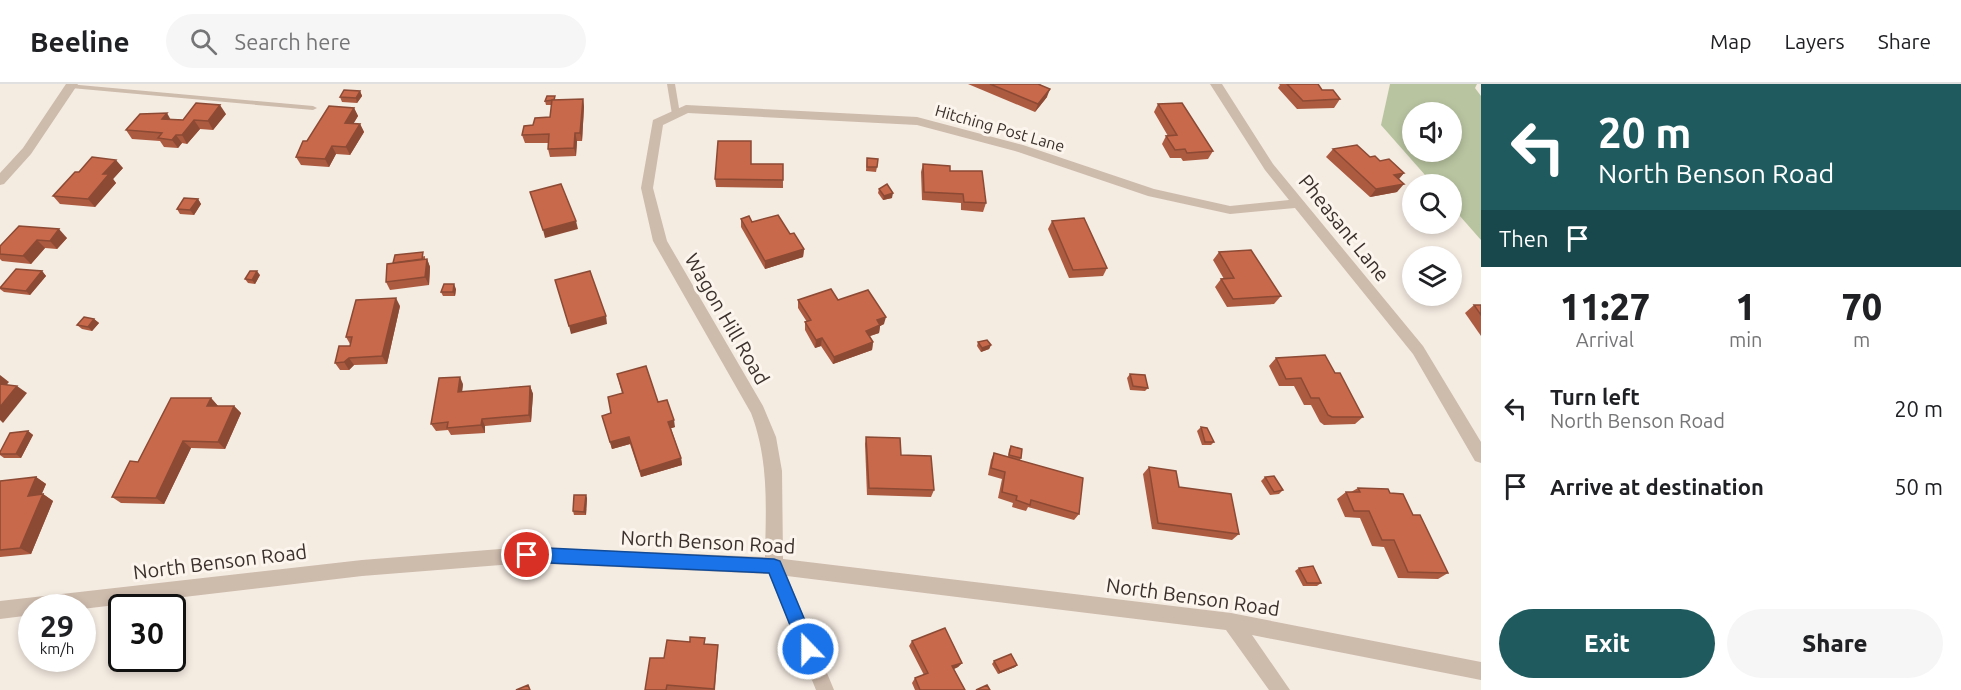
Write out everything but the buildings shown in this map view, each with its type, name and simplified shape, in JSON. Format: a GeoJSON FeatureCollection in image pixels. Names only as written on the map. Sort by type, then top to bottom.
{"type":"FeatureCollection","features":[{"type":"Feature","properties":{"kind":"street","name":"Pheasant Lane"},"geometry":{"type":"LineString","coordinates":[[1216,84],[1269,166],[1418,350],[1481,456]]}},
{"type":"Feature","properties":{"kind":"street"},"geometry":{"type":"LineString","coordinates":[[0,181],[27,151],[72,85]]}},
{"type":"Feature","properties":{"kind":"street","name":"Hitching Post Lane"},"geometry":{"type":"LineString","coordinates":[[681,112],[916,121],[1019,148],[1152,193],[1230,210],[1298,203]]}},
{"type":"Feature","properties":{"kind":"street","name":"Wagon Hill Road"},"geometry":{"type":"LineString","coordinates":[[681,112],[657,123],[647,188],[660,241],[758,411],[768,437],[774,471],[774,566]]}},
{"type":"Feature","properties":{"kind":"street","name":"North Benson Road"},"geometry":{"type":"LineString","coordinates":[[0,610],[362,568],[527,555],[774,566],[1232,622],[1481,671]]}},
{"type":"Feature","properties":{"kind":"street"},"geometry":{"type":"LineString","coordinates":[[774,566],[825,690]]}},
{"type":"Feature","properties":{"kind":"street"},"geometry":{"type":"LineString","coordinates":[[1232,622],[1281,690]]}},
{"type":"Feature","properties":{"kind":"lane"},"geometry":{"type":"LineString","coordinates":[[671,84],[681,112]]}},
{"type":"Feature","properties":{"kind":"lane"},"geometry":{"type":"LineString","coordinates":[[72,85],[313,108]]}},
{"type":"Feature","properties":{"kind":"green space"},"geometry":{"type":"Polygon","coordinates":[[[1390,84],[1477,84],[1475,88],[1481,96],[1481,240],[1462,218],[1462,174],[1424,174],[1414,162],[1462,162],[1462,102],[1402,102],[1402,149],[1381,125],[1390,84]]]}},
{"type":"Feature","properties":{"kind":"route"},"geometry":{"type":"LineString","coordinates":[[527,555],[774,566],[808,649]]}}]}
